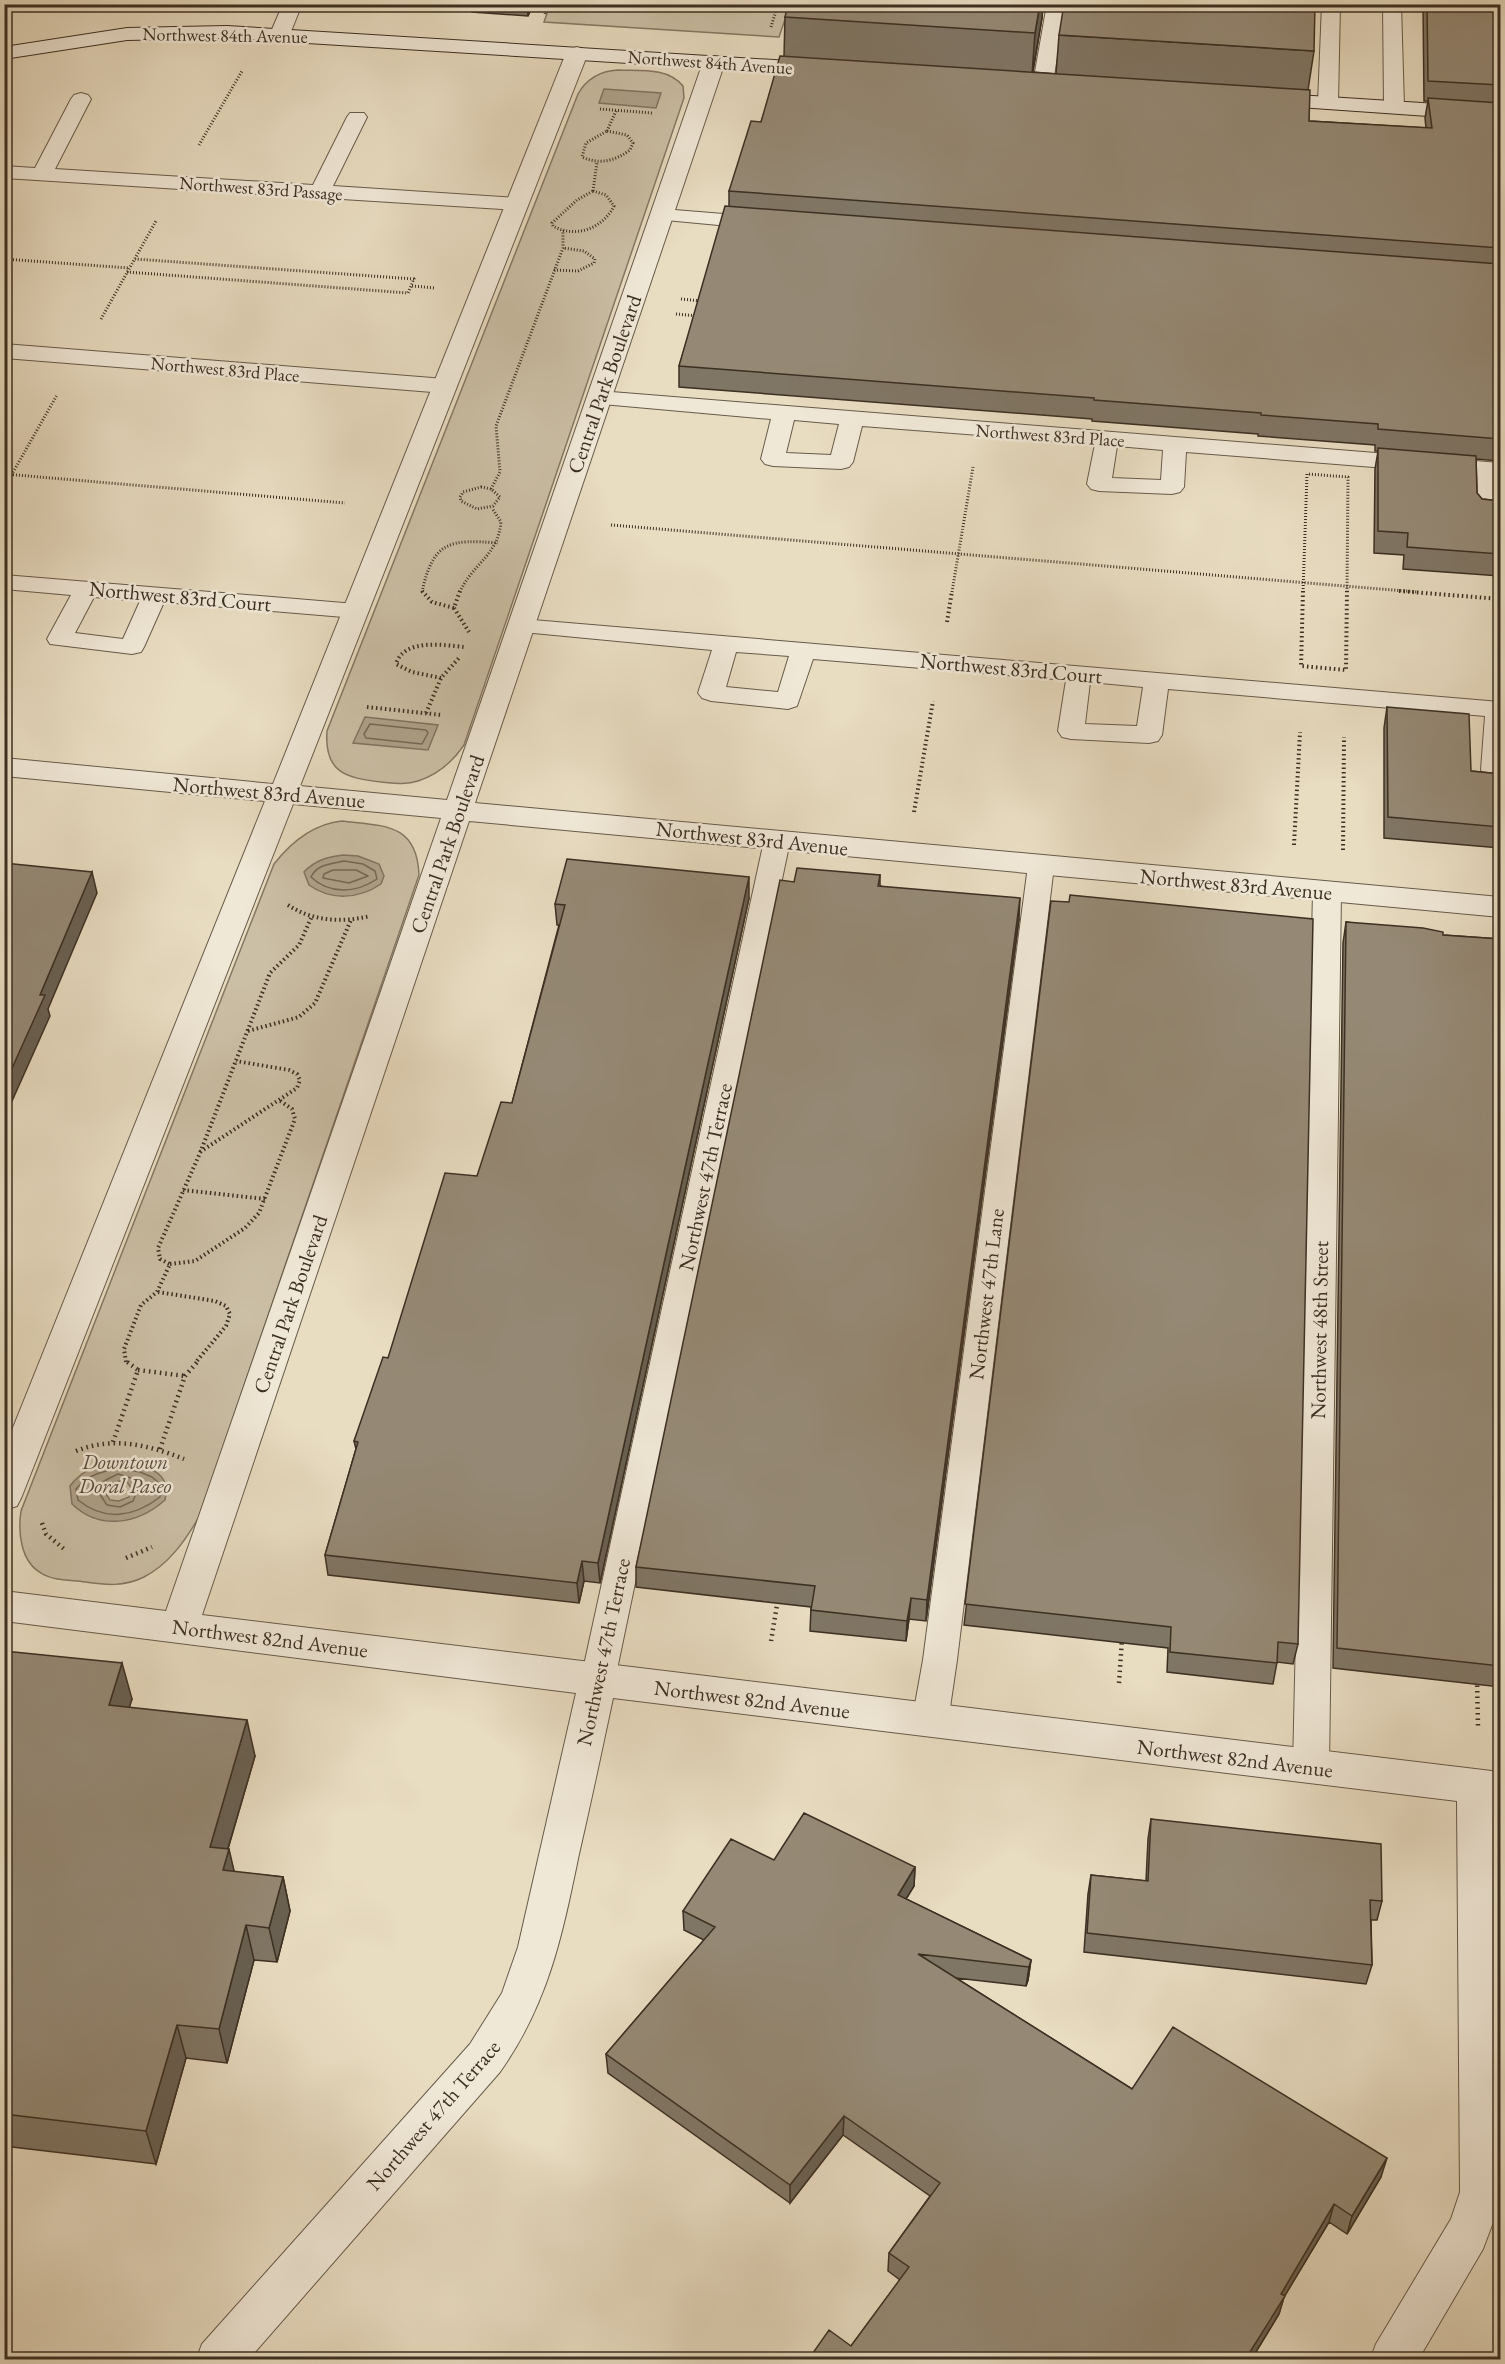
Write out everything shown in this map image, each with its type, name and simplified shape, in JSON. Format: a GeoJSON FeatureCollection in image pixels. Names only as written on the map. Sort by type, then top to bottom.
{"type":"FeatureCollection","features":[{"type":"Feature","properties":{"kind":"street","name":"Northwest 84th Avenue"},"geometry":{"type":"LineString","coordinates":[[4,53],[79,40],[177,31],[280,34],[839,70]]}},
{"type":"Feature","properties":{"kind":"street"},"geometry":{"type":"LineString","coordinates":[[4,1496],[577,53]]}},
{"type":"Feature","properties":{"kind":"street","name":"Central Park Boulevard"},"geometry":{"type":"LineString","coordinates":[[179,1626],[714,62]]}},
{"type":"Feature","properties":{"kind":"street"},"geometry":{"type":"LineString","coordinates":[[1019,82],[1066,85]]}},
{"type":"Feature","properties":{"kind":"street"},"geometry":{"type":"LineString","coordinates":[[1245,97],[1500,115]]}},
{"type":"Feature","properties":{"kind":"street","name":"Northwest 83rd Avenue"},"geometry":{"type":"LineString","coordinates":[[4,767],[1041,866],[1500,907]]}},
{"type":"Feature","properties":{"kind":"street","name":"Northwest 82nd Avenue"},"geometry":{"type":"LineString","coordinates":[[4,1606],[1488,1788]]}},
{"type":"Feature","properties":{"kind":"street","name":"Northwest 47th Terrace"},"geometry":{"type":"LineString","coordinates":[[218,2360],[485,2058],[515,2014],[539,1947],[598,1679]]}},
{"type":"Feature","properties":{"kind":"street"},"geometry":{"type":"LineString","coordinates":[[1392,2360],[1467,2235],[1482,2192],[1488,1788]]}},
{"type":"Feature","properties":{"kind":"lane"},"geometry":{"type":"LineString","coordinates":[[280,34],[293,4]]}},
{"type":"Feature","properties":{"kind":"lane"},"geometry":{"type":"LineString","coordinates":[[1042,83],[1056,4]]}},
{"type":"Feature","properties":{"kind":"lane"},"geometry":{"type":"LineString","coordinates":[[1328,103],[1331,4]]}},
{"type":"Feature","properties":{"kind":"lane"},"geometry":{"type":"LineString","coordinates":[[1392,4],[1394,107]]}},
{"type":"Feature","properties":{"kind":"lane"},"geometry":{"type":"LineString","coordinates":[[42,174],[81,99]]}},
{"type":"Feature","properties":{"kind":"lane"},"geometry":{"type":"LineString","coordinates":[[320,192],[357,117]]}},
{"type":"Feature","properties":{"kind":"lane","name":"Northwest 83rd Passage"},"geometry":{"type":"LineString","coordinates":[[4,172],[517,204]]}},
{"type":"Feature","properties":{"kind":"lane"},"geometry":{"type":"LineString","coordinates":[[662,215],[778,224]]}},
{"type":"Feature","properties":{"kind":"lane","name":"Northwest 83rd Place"},"geometry":{"type":"LineString","coordinates":[[4,351],[445,386]]}},
{"type":"Feature","properties":{"kind":"lane","name":"Northwest 83rd Place"},"geometry":{"type":"LineString","coordinates":[[599,398],[1493,470]]}},
{"type":"Feature","properties":{"kind":"lane"},"geometry":{"type":"LineString","coordinates":[[784,413],[773,459],[841,462],[852,419]]}},
{"type":"Feature","properties":{"kind":"lane"},"geometry":{"type":"LineString","coordinates":[[1107,440],[1099,484],[1172,487],[1175,445]]}},
{"type":"Feature","properties":{"kind":"lane"},"geometry":{"type":"LineString","coordinates":[[1493,470],[1486,513],[1500,514]]}},
{"type":"Feature","properties":{"kind":"lane","name":"Northwest 83rd Court"},"geometry":{"type":"LineString","coordinates":[[4,582],[356,611]]}},
{"type":"Feature","properties":{"kind":"lane"},"geometry":{"type":"LineString","coordinates":[[87,588],[59,639],[132,647],[155,594]]}},
{"type":"Feature","properties":{"kind":"lane","name":"Northwest 83rd Court"},"geometry":{"type":"LineString","coordinates":[[521,626],[1499,710]]}},
{"type":"Feature","properties":{"kind":"lane"},"geometry":{"type":"LineString","coordinates":[[726,644],[711,693],[788,700],[803,650]]}},
{"type":"Feature","properties":{"kind":"lane"},"geometry":{"type":"LineString","coordinates":[[1079,674],[1071,731],[1149,735],[1157,681]]}},
{"type":"Feature","properties":{"kind":"lane"},"geometry":{"type":"LineString","coordinates":[[1499,710],[1494,770],[1500,770]]}},
{"type":"Feature","properties":{"kind":"lane","name":"Northwest 47th Terrace"},"geometry":{"type":"LineString","coordinates":[[598,1679],[777,841]]}},
{"type":"Feature","properties":{"kind":"lane","name":"Northwest 47th Lane"},"geometry":{"type":"LineString","coordinates":[[930,1721],[940,1660],[1041,866]]}},
{"type":"Feature","properties":{"kind":"lane","name":"Northwest 48th Street"},"geometry":{"type":"LineString","coordinates":[[1311,1767],[1327,892]]}},
{"type":"Feature","properties":{"kind":"path"},"geometry":{"type":"LineString","coordinates":[[767,36],[778,4]]}},
{"type":"Feature","properties":{"kind":"path"},"geometry":{"type":"LineString","coordinates":[[195,153],[244,67]]}},
{"type":"Feature","properties":{"kind":"path"},"geometry":{"type":"LineString","coordinates":[[597,109],[661,112]]}},
{"type":"Feature","properties":{"kind":"path"},"geometry":{"type":"LineString","coordinates":[[607,131],[616,111]]}},
{"type":"Feature","properties":{"kind":"path"},"geometry":{"type":"LineString","coordinates":[[607,131],[627,135],[633,143],[624,155],[597,162],[582,157],[581,151],[593,137],[607,131]]}},
{"type":"Feature","properties":{"kind":"path"},"geometry":{"type":"LineString","coordinates":[[593,191],[597,162]]}},
{"type":"Feature","properties":{"kind":"path"},"geometry":{"type":"LineString","coordinates":[[593,191],[608,196],[612,200],[614,206],[605,221],[590,228],[563,230],[556,229],[552,223],[580,197],[593,191]]}},
{"type":"Feature","properties":{"kind":"path"},"geometry":{"type":"LineString","coordinates":[[95,328],[156,220]]}},
{"type":"Feature","properties":{"kind":"path"},"geometry":{"type":"LineString","coordinates":[[492,489],[500,472],[496,426],[563,248],[563,230]]}},
{"type":"Feature","properties":{"kind":"path"},"geometry":{"type":"LineString","coordinates":[[554,270],[578,271],[594,263],[595,259],[591,254],[563,248]]}},
{"type":"Feature","properties":{"kind":"path"},"geometry":{"type":"LineString","coordinates":[[127,272],[408,293],[414,279],[135,258]]}},
{"type":"Feature","properties":{"kind":"path"},"geometry":{"type":"LineString","coordinates":[[4,259],[130,268]]}},
{"type":"Feature","properties":{"kind":"path"},"geometry":{"type":"LineString","coordinates":[[411,286],[435,288]]}},
{"type":"Feature","properties":{"kind":"path"},"geometry":{"type":"LineString","coordinates":[[681,299],[704,301]]}},
{"type":"Feature","properties":{"kind":"path"},"geometry":{"type":"LineString","coordinates":[[676,314],[700,316]]}},
{"type":"Feature","properties":{"kind":"path"},"geometry":{"type":"LineString","coordinates":[[4,488],[61,388]]}},
{"type":"Feature","properties":{"kind":"path"},"geometry":{"type":"LineString","coordinates":[[946,624],[974,462]]}},
{"type":"Feature","properties":{"kind":"path"},"geometry":{"type":"LineString","coordinates":[[4,474],[345,502]]}},
{"type":"Feature","properties":{"kind":"path"},"geometry":{"type":"LineString","coordinates":[[1307,474],[1348,477],[1346,670],[1302,666],[1304,583],[1307,474]]}},
{"type":"Feature","properties":{"kind":"path"},"geometry":{"type":"LineString","coordinates":[[470,488],[492,489],[500,497],[498,504],[492,508],[484,510],[467,506],[460,497],[470,488]]}},
{"type":"Feature","properties":{"kind":"path"},"geometry":{"type":"LineString","coordinates":[[454,608],[469,575],[492,554],[498,543],[501,522],[492,508]]}},
{"type":"Feature","properties":{"kind":"path"},"geometry":{"type":"LineString","coordinates":[[611,525],[1500,599]]}},
{"type":"Feature","properties":{"kind":"path"},"geometry":{"type":"LineString","coordinates":[[470,639],[469,629],[454,608],[440,606],[427,600],[422,592],[433,557],[440,549],[458,541],[498,543]]}},
{"type":"Feature","properties":{"kind":"path"},"geometry":{"type":"LineString","coordinates":[[426,713],[441,678],[463,654],[466,647],[422,646],[402,652],[396,658],[396,664],[401,669],[441,678]]}},
{"type":"Feature","properties":{"kind":"path"},"geometry":{"type":"LineString","coordinates":[[913,817],[933,700]]}},
{"type":"Feature","properties":{"kind":"path"},"geometry":{"type":"LineString","coordinates":[[361,709],[368,707],[446,717]]}},
{"type":"Feature","properties":{"kind":"path"},"geometry":{"type":"LineString","coordinates":[[1294,852],[1300,724]]}},
{"type":"Feature","properties":{"kind":"path"},"geometry":{"type":"LineString","coordinates":[[1343,856],[1344,728]]}},
{"type":"Feature","properties":{"kind":"path"},"geometry":{"type":"LineString","coordinates":[[282,900],[293,909],[312,916],[351,920],[375,914]]}},
{"type":"Feature","properties":{"kind":"path"},"geometry":{"type":"LineString","coordinates":[[279,1100],[292,1109],[295,1119],[259,1213],[245,1228],[195,1261],[170,1264],[160,1259],[158,1248],[200,1153],[270,973],[299,945],[312,916]]}},
{"type":"Feature","properties":{"kind":"path"},"geometry":{"type":"LineString","coordinates":[[248,1031],[299,1017],[315,1004],[351,920]]}},
{"type":"Feature","properties":{"kind":"path"},"geometry":{"type":"LineString","coordinates":[[200,1153],[297,1088],[300,1080],[297,1074],[289,1070],[236,1061]]}},
{"type":"Feature","properties":{"kind":"path"},"geometry":{"type":"LineString","coordinates":[[183,1190],[266,1199]]}},
{"type":"Feature","properties":{"kind":"path"},"geometry":{"type":"LineString","coordinates":[[170,1264],[158,1292],[141,1305],[124,1348],[126,1362],[138,1370],[185,1376]]}},
{"type":"Feature","properties":{"kind":"path"},"geometry":{"type":"LineString","coordinates":[[158,1292],[215,1301],[226,1306],[230,1314],[226,1326],[185,1376],[160,1449]]}},
{"type":"Feature","properties":{"kind":"path"},"geometry":{"type":"LineString","coordinates":[[113,1442],[138,1370]]}},
{"type":"Feature","properties":{"kind":"path"},"geometry":{"type":"LineString","coordinates":[[67,1456],[88,1445],[113,1442],[160,1449],[184,1459],[188,1464]]}},
{"type":"Feature","properties":{"kind":"path"},"geometry":{"type":"LineString","coordinates":[[39,1518],[46,1534],[64,1549]]}},
{"type":"Feature","properties":{"kind":"path"},"geometry":{"type":"LineString","coordinates":[[126,1558],[144,1552],[161,1541]]}},
{"type":"Feature","properties":{"kind":"path"},"geometry":{"type":"LineString","coordinates":[[771,1641],[779,1593]]}},
{"type":"Feature","properties":{"kind":"path"},"geometry":{"type":"LineString","coordinates":[[1119,1683],[1122,1636]]}},
{"type":"Feature","properties":{"kind":"path"},"geometry":{"type":"LineString","coordinates":[[1477,1678],[1478,1726]]}},
{"type":"Feature","properties":{"kind":"green space"},"geometry":{"type":"Polygon","coordinates":[[[550,5],[790,5],[779,37],[544,22],[550,5]]]}},
{"type":"Feature","properties":{"kind":"green space"},"geometry":{"type":"Polygon","coordinates":[[[618,70],[653,71],[669,76],[683,86],[684,98],[464,745],[450,762],[438,771],[413,782],[381,782],[347,775],[333,764],[329,756],[327,731],[578,94],[595,76],[618,70]]]}},
{"type":"Feature","properties":{"kind":"green space","name":"Downtown Doral Paseo"},"geometry":{"type":"Polygon","coordinates":[[[342,821],[384,827],[396,830],[405,836],[412,845],[417,858],[419,875],[199,1517],[169,1559],[153,1572],[137,1580],[122,1584],[108,1584],[51,1578],[34,1568],[25,1553],[20,1536],[21,1511],[274,864],[304,835],[322,826],[342,821]]]}},
{"type":"Feature","properties":{"kind":"water"},"geometry":{"type":"Polygon","coordinates":[[[604,89],[661,93],[656,108],[599,103],[604,89]]]}},
{"type":"Feature","properties":{"kind":"water"},"geometry":{"type":"Polygon","coordinates":[[[365,717],[438,725],[428,750],[353,743],[365,717]]]}},
{"type":"Feature","properties":{"kind":"water"},"geometry":{"type":"Polygon","coordinates":[[[343,855],[358,856],[379,864],[384,876],[381,884],[364,893],[345,896],[326,894],[309,885],[304,872],[308,868],[322,860],[343,855]]]}},
{"type":"Feature","properties":{"kind":"water"},"geometry":{"type":"Polygon","coordinates":[[[124,1462],[156,1472],[165,1483],[165,1500],[143,1515],[119,1521],[95,1518],[83,1513],[72,1504],[70,1486],[81,1475],[100,1465],[124,1462]],[[118,1481],[108,1485],[105,1493],[110,1500],[119,1501],[129,1497],[132,1489],[127,1482],[118,1481]]]}},
{"type":"Feature","properties":{"kind":"building"},"geometry":{"type":"Polygon","coordinates":[[[788,4],[1040,4],[1035,33],[785,17],[788,4]]]}},
{"type":"Feature","properties":{"kind":"building"},"geometry":{"type":"Polygon","coordinates":[[[1064,4],[1315,4],[1314,51],[1059,35],[1064,4]]]}},
{"type":"Feature","properties":{"kind":"building"},"geometry":{"type":"Polygon","coordinates":[[[1427,4],[1498,4],[1500,85],[1428,81],[1427,4]]]}},
{"type":"Feature","properties":{"kind":"building"},"geometry":{"type":"Polygon","coordinates":[[[780,56],[1310,90],[1309,121],[1432,128],[1428,98],[1500,103],[1500,248],[729,191],[751,121],[761,122],[780,56]]]}},
{"type":"Feature","properties":{"kind":"building"},"geometry":{"type":"Polygon","coordinates":[[[725,206],[1500,264],[1500,439],[1378,429],[1378,424],[1094,400],[1094,398],[679,366],[725,206]]]}},
{"type":"Feature","properties":{"kind":"building"},"geometry":{"type":"Polygon","coordinates":[[[1378,448],[1476,456],[1477,493],[1482,499],[1500,501],[1500,554],[1407,547],[1408,533],[1378,531],[1378,448]]]}},
{"type":"Feature","properties":{"kind":"building"},"geometry":{"type":"Polygon","coordinates":[[[1387,707],[1469,714],[1471,771],[1500,774],[1500,827],[1388,817],[1387,707]]]}},
{"type":"Feature","properties":{"kind":"building"},"geometry":{"type":"Polygon","coordinates":[[[567,859],[749,877],[598,1563],[582,1561],[577,1583],[325,1555],[358,1442],[354,1441],[383,1357],[388,1358],[445,1173],[477,1176],[501,1102],[512,1103],[565,905],[555,904],[567,859]]]}},
{"type":"Feature","properties":{"kind":"building"},"geometry":{"type":"Polygon","coordinates":[[[4,863],[92,872],[40,995],[45,995],[4,1086],[4,863]]]}},
{"type":"Feature","properties":{"kind":"building"},"geometry":{"type":"Polygon","coordinates":[[[797,868],[880,875],[878,886],[1020,898],[927,1600],[911,1598],[907,1621],[811,1610],[815,1586],[636,1567],[780,880],[794,882],[797,868]]]}},
{"type":"Feature","properties":{"kind":"building"},"geometry":{"type":"Polygon","coordinates":[[[1070,895],[1313,919],[1298,1644],[1278,1642],[1277,1663],[1170,1652],[1171,1627],[965,1604],[1051,901],[1069,902],[1070,895]]]}},
{"type":"Feature","properties":{"kind":"building"},"geometry":{"type":"Polygon","coordinates":[[[1346,922],[1423,928],[1443,932],[1443,935],[1500,939],[1500,1666],[1337,1648],[1346,922]]]}},
{"type":"Feature","properties":{"kind":"building"},"geometry":{"type":"Polygon","coordinates":[[[4,1651],[122,1663],[109,1705],[247,1720],[210,1847],[229,1849],[223,1870],[283,1877],[269,1928],[246,1925],[219,2029],[177,2025],[146,2131],[4,2114],[4,1651]]]}},
{"type":"Feature","properties":{"kind":"building"},"geometry":{"type":"Polygon","coordinates":[[[804,1813],[915,1867],[898,1895],[1031,1960],[1029,1967],[918,1954],[1132,2089],[1173,2027],[1387,2158],[1352,2216],[1334,2204],[1281,2294],[1285,2296],[1245,2360],[808,2360],[829,2330],[851,2346],[909,2267],[889,2253],[940,2183],[844,2116],[790,2185],[606,2054],[715,1927],[683,1911],[731,1839],[774,1860],[804,1813]]]}},
{"type":"Feature","properties":{"kind":"building"},"geometry":{"type":"Polygon","coordinates":[[[1151,1819],[1381,1844],[1382,1901],[1370,1900],[1372,1965],[1087,1933],[1091,1875],[1148,1881],[1151,1819]]]}}]}
